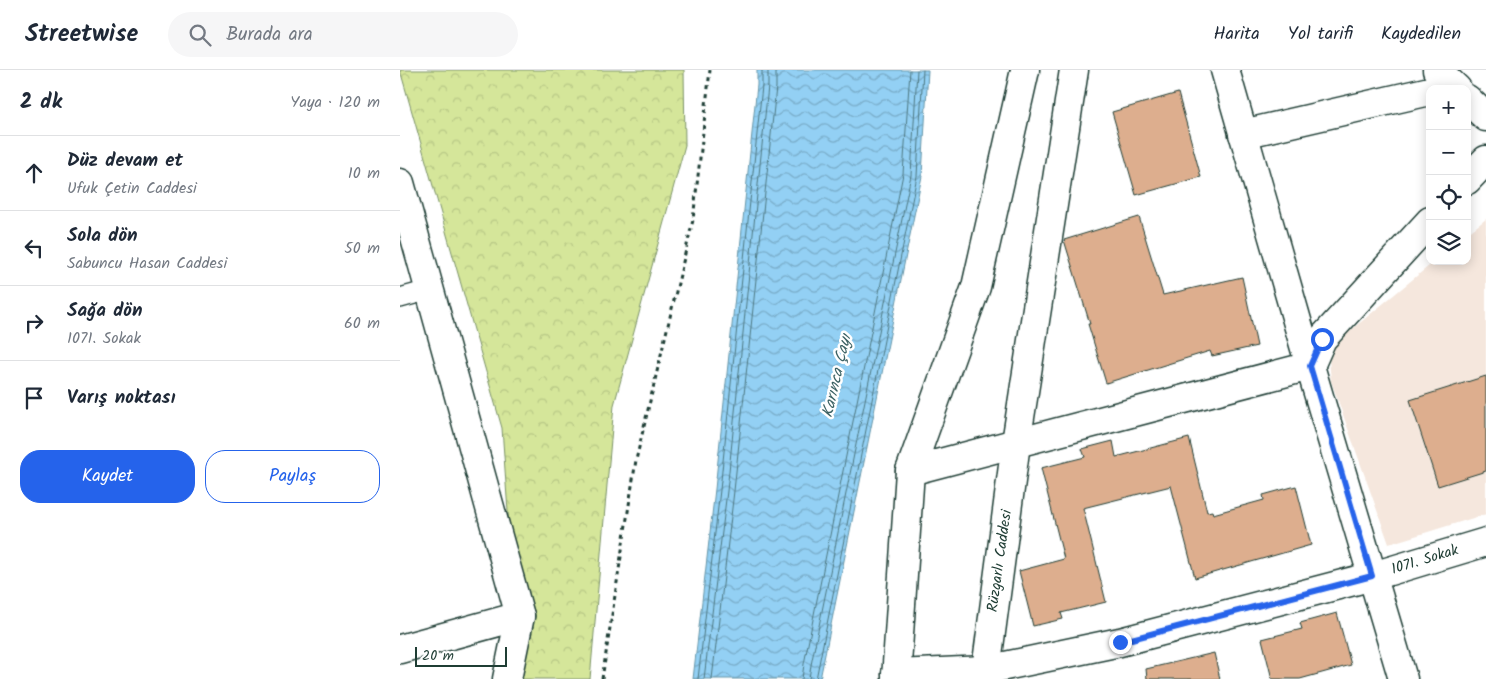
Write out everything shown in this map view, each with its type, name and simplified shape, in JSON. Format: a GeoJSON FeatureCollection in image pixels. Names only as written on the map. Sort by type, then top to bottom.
{"type":"FeatureCollection","features":[{"type":"Feature","properties":{"kind":"street"},"geometry":{"type":"LineString","coordinates":[[896,677],[910,471],[976,287],[1026,70]]}},
{"type":"Feature","properties":{"kind":"street","name":"Rüzgarlı Caddesi"},"geometry":{"type":"LineString","coordinates":[[987,674],[1016,443],[1074,70]]}},
{"type":"Feature","properties":{"kind":"street"},"geometry":{"type":"LineString","coordinates":[[1225,70],[1403,679]]}},
{"type":"Feature","properties":{"kind":"street"},"geometry":{"type":"LineString","coordinates":[[1243,134],[1426,92]]}},
{"type":"Feature","properties":{"kind":"street"},"geometry":{"type":"LineString","coordinates":[[1471,105],[1486,117]]}},
{"type":"Feature","properties":{"kind":"street"},"geometry":{"type":"LineString","coordinates":[[1471,176],[1486,160]]}},
{"type":"Feature","properties":{"kind":"street"},"geometry":{"type":"LineString","coordinates":[[400,183],[520,616],[507,679]]}},
{"type":"Feature","properties":{"kind":"street"},"geometry":{"type":"LineString","coordinates":[[1310,366],[1322,339],[1426,225]]}},
{"type":"Feature","properties":{"kind":"street"},"geometry":{"type":"LineString","coordinates":[[910,471],[1310,366]]}},
{"type":"Feature","properties":{"kind":"street","name":"1071. Sokak"},"geometry":{"type":"LineString","coordinates":[[896,677],[987,674],[1120,642],[1372,576],[1486,542]]}},
{"type":"Feature","properties":{"kind":"street"},"geometry":{"type":"LineString","coordinates":[[400,649],[520,616]]}},
{"type":"Feature","properties":{"kind":"lane"},"geometry":{"type":"LineString","coordinates":[[400,298],[429,290]]}},
{"type":"Feature","properties":{"kind":"path"},"geometry":{"type":"LineString","coordinates":[[602,679],[636,460],[692,220],[710,70]]}},
{"type":"Feature","properties":{"kind":"shaded area"},"geometry":{"type":"Polygon","coordinates":[[[1486,219],[1486,514],[1389,544],[1331,381],[1328,349],[1430,265],[1471,265],[1471,231],[1486,219]]]}},
{"type":"Feature","properties":{"kind":"green space"},"geometry":{"type":"Polygon","coordinates":[[[400,70],[684,70],[685,145],[614,405],[590,679],[520,679],[502,428],[400,70]]]}},
{"type":"Feature","properties":{"kind":"water","name":"Karınca Çayı"},"geometry":{"type":"Polygon","coordinates":[[[757,70],[928,70],[922,176],[820,679],[693,679],[715,489],[757,70]]]}},
{"type":"Feature","properties":{"kind":"building"},"geometry":{"type":"Polygon","coordinates":[[[1178,93],[1201,177],[1136,195],[1112,112],[1178,93]]]}},
{"type":"Feature","properties":{"kind":"building"},"geometry":{"type":"Polygon","coordinates":[[[1139,217],[1163,295],[1242,277],[1257,346],[1212,356],[1210,351],[1106,383],[1064,240],[1139,217]]]}},
{"type":"Feature","properties":{"kind":"building"},"geometry":{"type":"Polygon","coordinates":[[[1486,376],[1486,471],[1438,486],[1410,400],[1486,376]]]}},
{"type":"Feature","properties":{"kind":"building"},"geometry":{"type":"Polygon","coordinates":[[[1189,438],[1207,512],[1212,511],[1213,514],[1264,500],[1263,495],[1296,486],[1311,545],[1195,578],[1171,486],[1083,508],[1106,602],[1061,613],[1063,619],[1033,626],[1019,571],[1064,559],[1041,468],[1085,457],[1082,449],[1113,441],[1116,457],[1189,438]]]}},
{"type":"Feature","properties":{"kind":"building"},"geometry":{"type":"Polygon","coordinates":[[[1337,613],[1351,665],[1300,679],[1272,679],[1262,639],[1302,629],[1300,623],[1337,613]]]}},
{"type":"Feature","properties":{"kind":"building"},"geometry":{"type":"Polygon","coordinates":[[[1214,653],[1220,679],[1147,679],[1146,669],[1214,653]]]}},
{"type":"Feature","properties":{"kind":"route"},"geometry":{"type":"LineString","coordinates":[[1120,642],[1372,576],[1310,366],[1322,339]]}}]}
